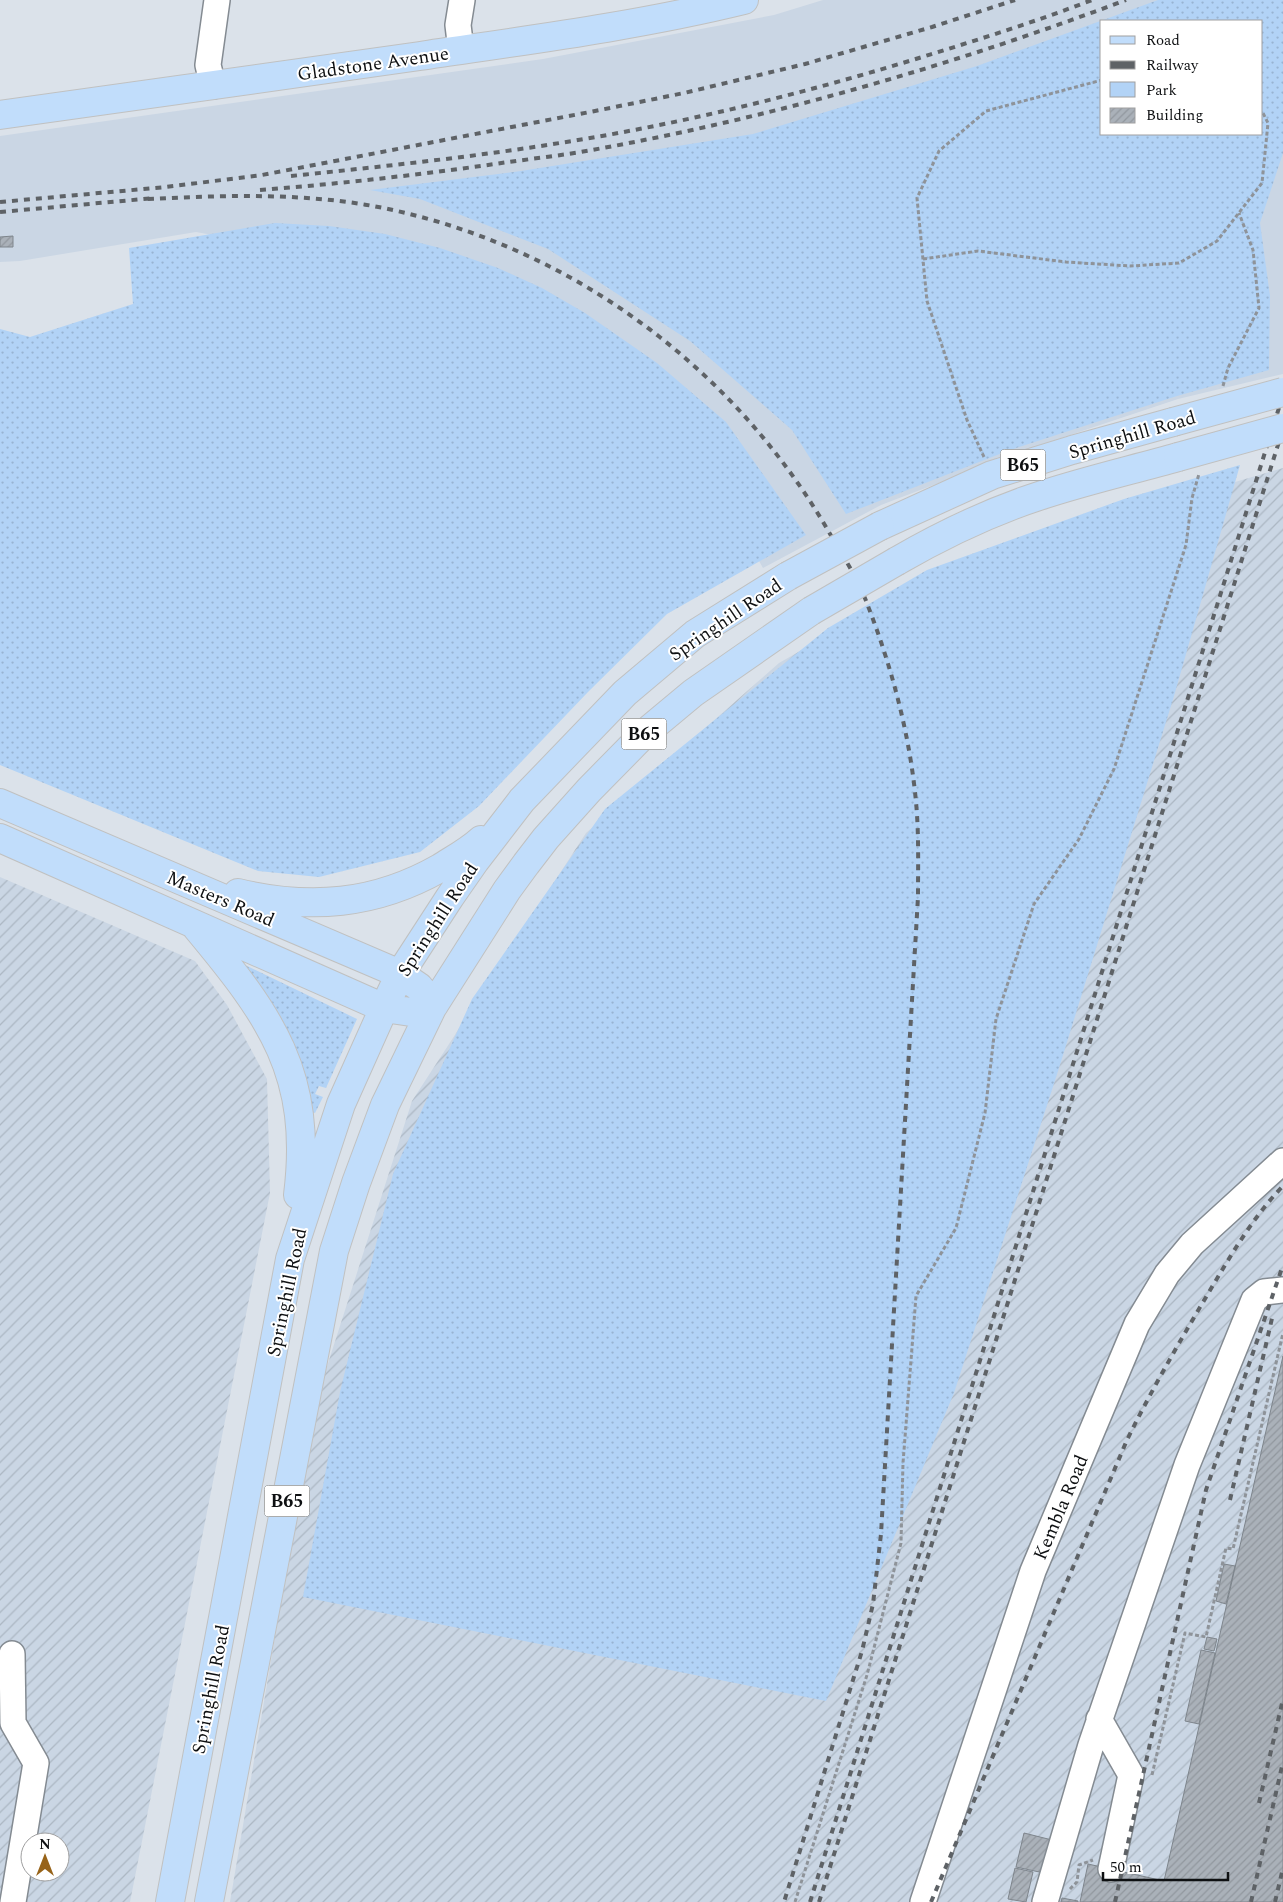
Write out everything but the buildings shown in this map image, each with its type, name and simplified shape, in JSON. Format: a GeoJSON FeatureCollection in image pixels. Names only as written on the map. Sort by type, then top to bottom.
{"type":"FeatureCollection","features":[{"type":"Feature","properties":{"kind":"main road","name":"Gladstone Avenue"},"geometry":{"type":"LineString","coordinates":[[0,115],[213,86],[624,25],[744,0]]}},
{"type":"Feature","properties":{"kind":"main road","name":"Springhill Road"},"geometry":{"type":"LineString","coordinates":[[170,1902],[290,1259],[341,1104],[384,1008],[400,974],[475,861],[522,800],[625,692],[695,634],[788,576],[880,526],[992,476],[1072,450],[1283,392]]}},
{"type":"Feature","properties":{"kind":"main road","name":"Springhill Road"},"geometry":{"type":"LineString","coordinates":[[210,1902],[334,1251],[356,1183],[385,1105],[433,1007],[512,884],[546,838],[645,732],[693,693],[811,611],[922,546],[984,517],[1038,496],[1189,463],[1283,428]]}},
{"type":"Feature","properties":{"kind":"main road"},"geometry":{"type":"LineString","coordinates":[[166,875],[244,894],[292,902],[317,903],[356,900],[396,889],[434,872],[456,859],[479,842],[522,800]]}},
{"type":"Feature","properties":{"kind":"main road","name":"Masters Road"},"geometry":{"type":"LineString","coordinates":[[0,803],[400,974],[419,987],[433,1007],[411,1012],[384,1008],[0,838]]}},
{"type":"Feature","properties":{"kind":"main road"},"geometry":{"type":"LineString","coordinates":[[192,922],[238,978],[263,1014],[291,1073],[300,1120],[302,1149],[300,1182],[290,1259]]}},
{"type":"Feature","properties":{"kind":"street"},"geometry":{"type":"LineString","coordinates":[[213,86],[208,65],[217,0]]}},
{"type":"Feature","properties":{"kind":"street"},"geometry":{"type":"LineString","coordinates":[[461,50],[458,25],[462,0]]}},
{"type":"Feature","properties":{"kind":"street","name":"Kembla Road"},"geometry":{"type":"LineString","coordinates":[[923,1902],[1030,1580],[1138,1324],[1167,1274],[1192,1244],[1283,1161]]}},
{"type":"Feature","properties":{"kind":"street"},"geometry":{"type":"LineString","coordinates":[[1054,1899],[1100,1719],[1187,1465],[1254,1300],[1264,1292],[1283,1290]]}},
{"type":"Feature","properties":{"kind":"street"},"geometry":{"type":"LineString","coordinates":[[12,1654],[13,1723],[36,1763],[13,1902]]}},
{"type":"Feature","properties":{"kind":"street"},"geometry":{"type":"LineString","coordinates":[[1100,1719],[1131,1775],[1112,1864]]}},
{"type":"Feature","properties":{"kind":"path"},"geometry":{"type":"LineString","coordinates":[[992,476],[967,420],[927,302],[917,198],[938,151],[986,111],[1100,81]]}},
{"type":"Feature","properties":{"kind":"path"},"geometry":{"type":"LineString","coordinates":[[923,260],[978,251],[1066,262],[1130,266],[1179,263],[1217,241],[1262,183],[1268,123],[1263,113]]}},
{"type":"Feature","properties":{"kind":"path"},"geometry":{"type":"LineString","coordinates":[[1223,387],[1228,368],[1259,308],[1253,250],[1238,213]]}},
{"type":"Feature","properties":{"kind":"path"},"geometry":{"type":"LineString","coordinates":[[795,1902],[867,1675],[900,1543],[903,1463],[916,1296],[956,1228],[985,1113],[996,1019],[1034,904],[1079,839],[1114,769],[1186,545],[1192,498],[1189,463]]}},
{"type":"Feature","properties":{"kind":"path"},"geometry":{"type":"LineString","coordinates":[[1150,1782],[1185,1632],[1206,1637],[1226,1548],[1233,1549],[1283,1333]]}},
{"type":"Feature","properties":{"kind":"path"},"geometry":{"type":"LineString","coordinates":[[1054,1899],[1077,1882],[1079,1865],[1103,1856],[1112,1864]]}},
{"type":"Feature","properties":{"kind":"shaded area"},"geometry":{"type":"Polygon","coordinates":[[[823,0],[1283,0],[1283,374],[1178,399],[1028,449],[881,505],[763,568],[690,438],[429,275],[196,232],[20,261],[0,262],[0,136],[543,59],[774,15],[823,0]]]}},
{"type":"Feature","properties":{"kind":"shaded area"},"geometry":{"type":"Polygon","coordinates":[[[1283,468],[1283,1902],[230,1902],[314,1407],[412,1101],[586,833],[779,663],[953,564],[1283,468]]]}},
{"type":"Feature","properties":{"kind":"shaded area"},"geometry":{"type":"Polygon","coordinates":[[[0,877],[195,961],[227,1005],[267,1079],[270,1193],[130,1902],[0,1902],[0,877]]]}},
{"type":"Feature","properties":{"kind":"green space"},"geometry":{"type":"Polygon","coordinates":[[[1158,0],[1283,0],[1283,153],[1260,223],[1270,296],[1269,370],[1177,396],[1010,450],[846,514],[792,430],[690,341],[548,249],[420,199],[370,190],[521,171],[753,134],[977,66],[1100,21],[1100,135],[1263,135],[1263,20],[1103,20],[1158,0]]]}},
{"type":"Feature","properties":{"kind":"green space"},"geometry":{"type":"Polygon","coordinates":[[[275,223],[329,226],[385,234],[440,248],[498,268],[542,288],[585,313],[657,363],[726,422],[806,535],[667,614],[588,692],[479,806],[420,852],[319,877],[258,871],[0,765],[0,329],[30,337],[133,304],[129,248],[275,223]]]}},
{"type":"Feature","properties":{"kind":"green space"},"geometry":{"type":"Polygon","coordinates":[[[1240,465],[1174,696],[1059,1068],[954,1393],[826,1701],[303,1597],[340,1392],[393,1174],[472,999],[605,809],[828,628],[927,570],[1124,499],[1240,465]]]}},
{"type":"Feature","properties":{"kind":"green space"},"geometry":{"type":"Polygon","coordinates":[[[245,965],[357,1019],[326,1088],[319,1086],[315,1094],[323,1097],[315,1113],[312,1112],[304,1076],[293,1043],[279,1016],[245,965]]]}},
{"type":"Feature","properties":{"kind":"railway"},"geometry":{"type":"LineString","coordinates":[[0,202],[166,187],[262,175],[595,111],[684,93],[805,64],[932,27],[1015,0]]}},
{"type":"Feature","properties":{"kind":"railway"},"geometry":{"type":"LineString","coordinates":[[291,176],[542,146],[708,115],[877,71],[1006,31],[1092,0]]}},
{"type":"Feature","properties":{"kind":"railway"},"geometry":{"type":"LineString","coordinates":[[260,190],[466,168],[580,152],[660,137],[728,122],[863,87],[995,46],[1126,0]]}},
{"type":"Feature","properties":{"kind":"railway"},"geometry":{"type":"LineString","coordinates":[[148,199],[273,196],[336,201],[397,211],[463,230],[527,255],[587,287],[644,325],[697,368],[745,417],[788,470],[826,527],[864,596],[877,630],[905,727],[918,826],[918,897],[881,1534],[873,1604],[862,1651],[784,1902]]}},
{"type":"Feature","properties":{"kind":"railway"},"geometry":{"type":"LineString","coordinates":[[0,212],[155,198]]}},
{"type":"Feature","properties":{"kind":"railway"},"geometry":{"type":"LineString","coordinates":[[810,1902],[1283,395]]}},
{"type":"Feature","properties":{"kind":"railway"},"geometry":{"type":"LineString","coordinates":[[819,1902],[1283,429]]}},
{"type":"Feature","properties":{"kind":"railway"},"geometry":{"type":"LineString","coordinates":[[931,1902],[1127,1440],[1166,1365],[1226,1264],[1252,1223],[1283,1186]]}},
{"type":"Feature","properties":{"kind":"railway"},"geometry":{"type":"LineString","coordinates":[[1115,1902],[1206,1490],[1283,1265]]}},
{"type":"Feature","properties":{"kind":"railway"},"geometry":{"type":"LineString","coordinates":[[1230,1500],[1273,1314]]}},
{"type":"Feature","properties":{"kind":"railway"},"geometry":{"type":"LineString","coordinates":[[1259,1803],[1283,1699]]}},
{"type":"Feature","properties":{"kind":"railway"},"geometry":{"type":"LineString","coordinates":[[1251,1902],[1283,1762]]}},
{"type":"Feature","properties":{"kind":"railway"},"geometry":{"type":"LineString","coordinates":[[1275,1902],[1283,1868]]}}]}
